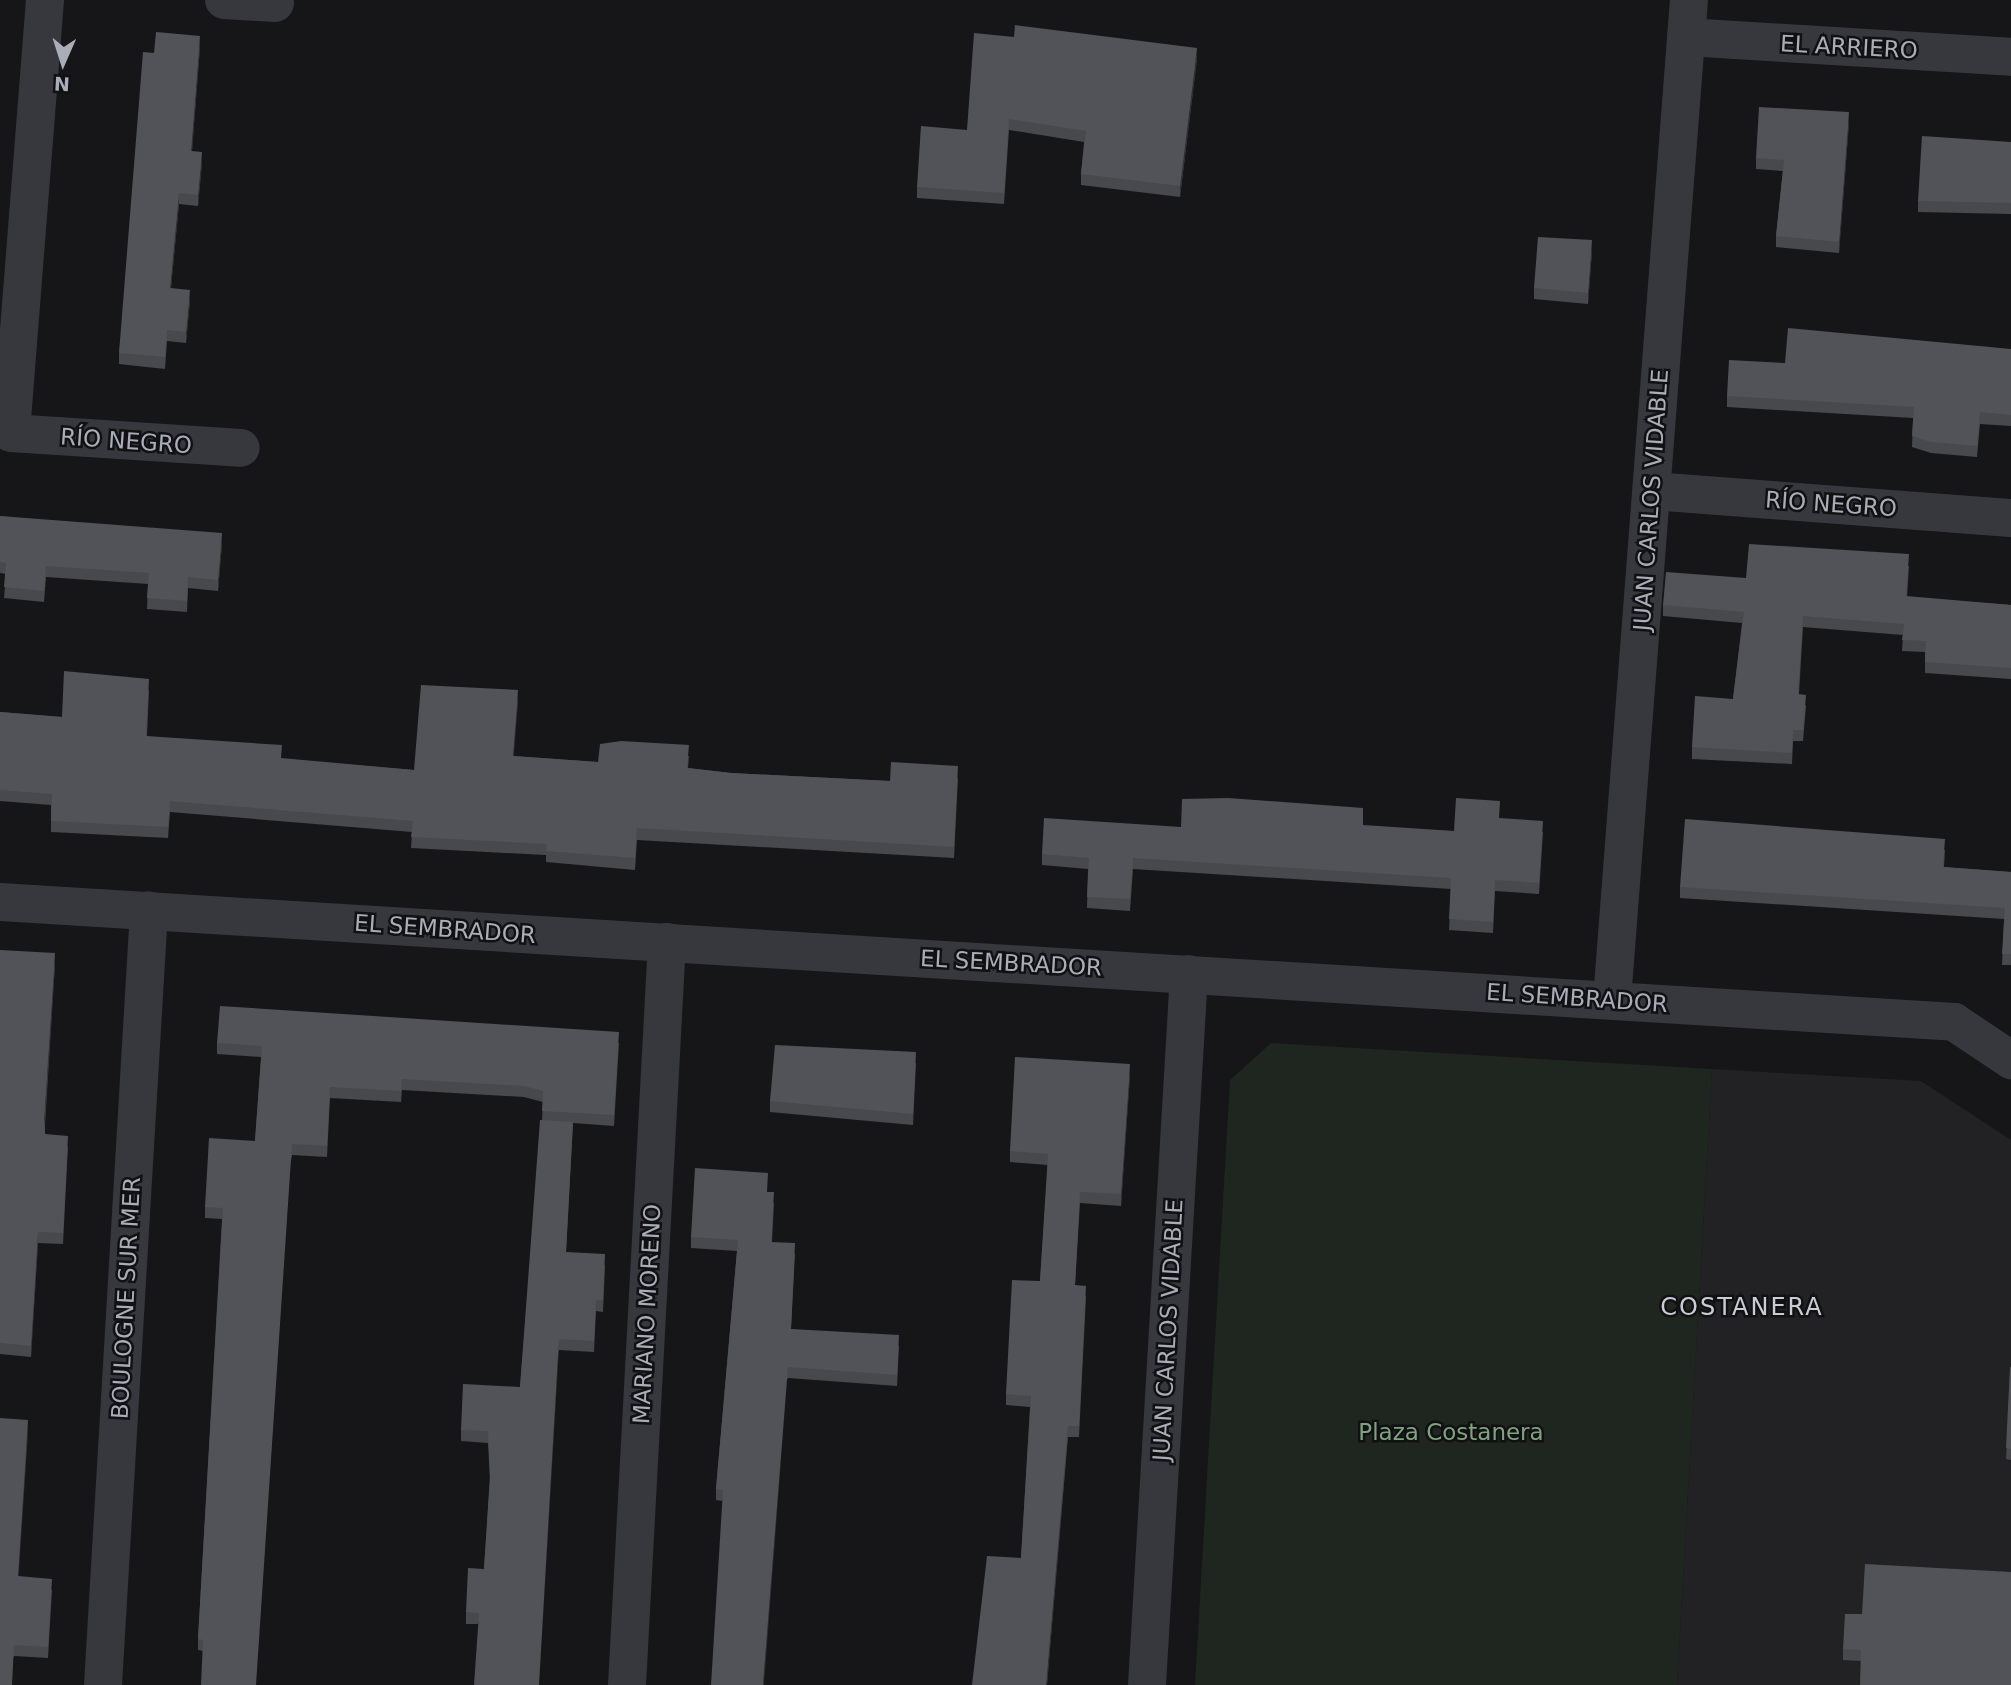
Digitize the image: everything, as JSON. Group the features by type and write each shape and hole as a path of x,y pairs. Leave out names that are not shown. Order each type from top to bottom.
{"street":[{"name":"RÍO NEGRO","path":"45,0 10,433 241,448"},
{"path":"224,0 275,3"},
{"name":"JUAN CARLOS VIDABLE","path":"1612,1000 1689,0"},
{"name":"EL ARRIERO","path":"1686,37 2011,57"},
{"name":"RÍO NEGRO","path":"1651,491 2011,518"},
{"name":"EL SEMBRADOR","path":"0,902 1954,1022 2011,1060"},
{"name":"BOULOGNE SUR MER","path":"103,1685 149,910"},
{"name":"MARIANO MORENO","path":"627,1685 667,942"},
{"name":"JUAN CARLOS VIDABLE","path":"1147,1685 1189,974"}],"shaded area":[{"path":"1712,1069 1921,1081 2011,1140 2011,1685 1677,1685"}],"green space":[{"name":"Plaza Costanera","path":"1271,1043 1712,1069 1677,1685 1195,1685 1230,1080"}],"building":[{"path":"1015,25 1197,48 1180,186 1081,174 1086,131 1009,119 1004,193 917,187 921,126 967,130 974,33 1014,37"},
{"path":"156,32 200,36 191,151 202,152 198,195 179,193 170,288 190,290 186,332 167,330 165,357 119,353 143,52 154,53"},
{"path":"1759,107 1849,112 1839,242 1776,236 1784,160 1756,158"},
{"path":"1922,136 2011,142 2011,203 1918,201"},
{"path":"1538,237 1592,240 1588,293 1534,288"},
{"path":"1788,328 2011,349 2011,415 1980,412 1977,446 1931,442 1912,436 1914,407 1727,396 1729,360 1785,363"},
{"path":"0,516 222,533 218,580 188,577 187,601 147,598 149,573 46,566 44,591 4,587 6,563 0,562"},
{"path":"1749,544 1909,554 1906,596 2011,605 2011,668 1925,662 1926,641 1902,640 1904,624 1803,616 1798,694 1806,695 1803,730 1793,730 1792,753 1692,747 1695,696 1733,699 1744,612 1663,605 1666,572 1746,578"},
{"path":"64,671 149,679 146,736 282,745 281,758 414,770 421,685 518,690 513,756 598,762 600,744 621,741 689,745 687,768 731,773 890,781 891,762 958,766 954,847 637,828 635,858 546,851 547,844 411,837 413,821 170,801 168,827 51,821 52,794 0,790 0,712 62,717"},
{"path":"1228,798 1363,808 1363,825 1454,831 1456,798 1500,801 1499,818 1543,821 1539,883 1495,880 1493,922 1449,919 1451,878 1133,858 1130,899 1087,897 1089,858 1042,854 1044,818 1181,827 1182,799"},
{"path":"1685,819 1945,839 1943,867 2011,872 2011,954 2002,954 2005,908 1680,887"},
{"path":"0,950 55,953 44,1119 45,1134 68,1136 63,1233 38,1232 31,1346 0,1343"},
{"path":"220,1006 619,1032 614,1115 542,1111 543,1091 524,1086 402,1079 401,1091 330,1087 327,1146 292,1144 256,1685 201,1685 203,1640 198,1639 223,1208 205,1207 209,1138 255,1141 262,1046 217,1043"},
{"path":"775,1045 916,1052 913,1114 770,1101"},
{"path":"1015,1057 1130,1064 1121,1194 1080,1192 1075,1285 1086,1286 1079,1426 1068,1426 1046,1685 972,1685 987,1556 1021,1558 1031,1396 1006,1394 1012,1280 1040,1281 1048,1154 1010,1151"},
{"path":"540,1120 573,1122 566,1252 605,1254 603,1300 596,1300 594,1341 559,1339 539,1685 474,1685 479,1613 466,1612 468,1568 484,1569 490,1476 488,1431 461,1430 463,1384 520,1387"},
{"path":"695,1168 768,1173 767,1192 774,1192 771,1242 795,1243 791,1329 899,1335 897,1375 788,1367 763,1685 711,1685 723,1490 716,1489 738,1240 691,1237"},
{"path":"2011,1367 2011,1449 2006,1448"},
{"path":"0,1418 28,1420 18,1576 52,1579 48,1647 14,1645 12,1685 0,1685"},
{"path":"1865,1564 2011,1572 2011,1685 1860,1685 1861,1650 1843,1649 1845,1614 1862,1614"}],"district":[{"name":"COSTANERA","path":"1742,1308"}]}
